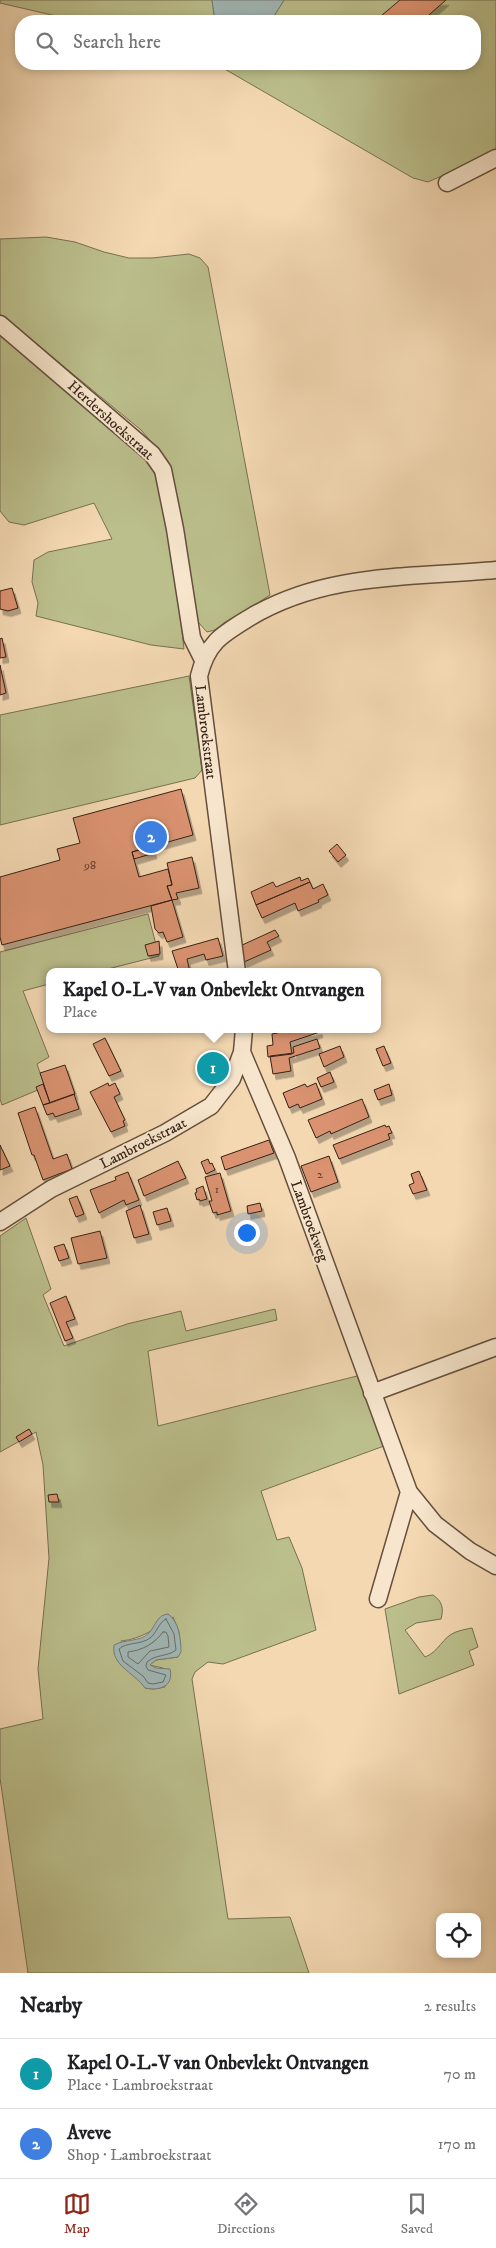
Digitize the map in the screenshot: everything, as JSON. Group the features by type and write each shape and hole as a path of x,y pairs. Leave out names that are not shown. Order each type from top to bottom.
{"street":[{"path":"447,183 496,158"},
{"name":"Herdershoekstraat","path":"0,324 152,454 163,470 175,529 192,638 203,660"},
{"name":"Lambroekstraat","path":"236,968 199,676 203,660 220,636 268,606 324,586 380,577 496,570"},
{"name":"Lambroekstraat","path":"0,1222 51,1189 165,1133 211,1106 232,1079 242,1052 244,1033"},
{"name":"Lambroekweg","path":"242,1052 287,1158 409,1492 435,1524 470,1551 496,1566"},
{"path":"372,1393 496,1347"},
{"path":"378,1599 409,1492"}],"green space":[{"path":"0,0 212,0 214,15 52,15 0,3"},
{"path":"284,0 496,0 496,152 428,182 413,178 226,70 481,70 481,15 275,15"},
{"path":"46,237 75,242 129,258 152,258 189,254 200,258 208,267 270,595 215,630 207,632 198,622 173,477 168,461 141,430 0,314 0,239"},
{"path":"0,333 141,450 153,468 158,483 175,572 184,649 151,645 36,616 38,603 32,582 34,560 48,552 112,539 94,503 24,525 9,522 0,511"},
{"path":"189,676 202,770 195,778 0,825 0,715"},
{"path":"148,914 159,956 112,968 46,968 46,985 23,991 49,1057 37,1064 45,1087 2,1105 0,1099 0,952"},
{"path":"26,1218 51,1289 43,1295 64,1346 127,1324 181,1311 186,1331 275,1309 277,1320 148,1351 158,1426 357,1376 384,1446 261,1491 277,1540 289,1537 302,1568 316,1630 223,1664 208,1662 195,1672 192,1679 228,1919 290,1917 309,1973 28,1973 0,1778 0,1729 43,1719 38,1669 49,1558 43,1465 36,1432 0,1452 0,1236","holes":["173,1617 179,1632 178,1657 156,1660 149,1665 163,1668 165,1687 145,1688 121,1641 142,1635"]},
{"path":"433,1595 442,1605 441,1619 416,1623 405,1630 425,1657 434,1652 451,1634 472,1628 478,1647 469,1651 474,1665 399,1694 385,1609 419,1597"}],"water":[{"path":"212,0 284,0 275,15 214,15"},
{"path":"168,1614 177,1626 181,1652 178,1657 156,1660 150,1665 156,1668 170,1669 171,1675 168,1684 155,1689 145,1688 120,1664 114,1652 114,1645 145,1636 161,1616"}],"building":[{"path":"400,0 446,0 429,15 382,15"},
{"path":"12,588 18,608 8,611 0,609 0,591"},
{"path":"2,638 6,657 0,658 0,639"},
{"path":"0,665 6,693 0,695"},
{"path":"181,789 193,835 132,852 139,877 168,869 172,885 167,886 172,900 2,945 0,937 0,877 60,860 57,849 80,843 73,818"},
{"path":"337,844 346,855 338,862 329,851"},
{"path":"152,846 154,853 134,859 132,852"},
{"path":"192,857 199,888 176,893 178,899 172,900 167,886 172,885 167,863"},
{"path":"300,877 301,881 308,878 310,882 256,905 251,892 273,882 276,887"},
{"path":"310,882 313,889 323,884 328,895 318,900 319,902 298,911 295,903 262,918 256,905"},
{"path":"172,900 183,937 167,942 163,932 159,933 155,929 151,906"},
{"path":"275,930 279,936 267,942 271,950 244,962 240,946"},
{"path":"218,938 223,956 206,960 204,954 187,959 189,968 178,968 172,951"},
{"path":"159,941 160,954 148,956 145,945"},
{"path":"317,1033 290,1042 292,1054 268,1057 267,1046 273,1045 272,1034"},
{"path":"105,1038 121,1071 109,1076 93,1044"},
{"path":"317,1039 320,1048 289,1058 291,1071 273,1074 270,1056 294,1053 293,1047"},
{"path":"340,1046 344,1057 324,1067 319,1054"},
{"path":"384,1046 391,1063 383,1066 376,1049"},
{"path":"65,1065 75,1094 50,1103 40,1073"},
{"path":"330,1072 334,1082 321,1087 317,1078"},
{"path":"108,1083 109,1086 115,1083 120,1094 114,1097 125,1120 123,1121 125,1126 111,1132 90,1092"},
{"path":"316,1083 322,1099 300,1108 298,1104 289,1108 283,1093 305,1084 307,1087"},
{"path":"43,1084 50,1103 43,1105 36,1087"},
{"path":"389,1084 392,1095 378,1100 374,1090"},
{"path":"74,1094 79,1109 55,1117 53,1113 47,1115 43,1105"},
{"path":"362,1099 369,1117 331,1134 330,1131 316,1138 308,1120"},
{"path":"35,1107 53,1159 67,1154 72,1169 43,1180 34,1155 32,1155 18,1113"},
{"path":"385,1125 386,1127 389,1126 392,1133 388,1134 390,1139 339,1159 333,1145"},
{"path":"269,1140 274,1153 225,1170 221,1157"},
{"path":"0,1145 10,1166 0,1170"},
{"path":"329,1156 338,1182 311,1192 301,1166"},
{"path":"208,1159 215,1170 206,1174 201,1162"},
{"path":"178,1161 186,1178 144,1196 138,1180"},
{"path":"419,1171 427,1190 413,1194 409,1185 414,1183 411,1174"},
{"path":"128,1172 139,1200 126,1205 124,1200 99,1213 90,1190 116,1180 115,1177"},
{"path":"220,1173 231,1211 217,1215 217,1212 213,1213 209,1201 212,1201 205,1177"},
{"path":"203,1186 207,1199 200,1201 199,1199 197,1200 195,1193 197,1192 196,1189"},
{"path":"77,1196 84,1214 76,1217 69,1199"},
{"path":"260,1203 262,1211 248,1214 247,1206"},
{"path":"140,1205 149,1234 134,1238 126,1211"},
{"path":"167,1208 171,1221 157,1225 153,1212"},
{"path":"100,1231 107,1258 78,1264 71,1238"},
{"path":"64,1244 69,1258 59,1261 54,1247"},
{"path":"66,1296 75,1319 66,1322 73,1338 65,1341 50,1303"},
{"path":"29,1429 32,1434 19,1442 16,1437"},
{"path":"57,1494 59,1502 49,1502 48,1495"}],"place":[{"name":"Aveve","path":"151,837"},
{"name":"Kapel O-L-V van Onbevlekt Ontvangen","path":"213,1068"}]}
